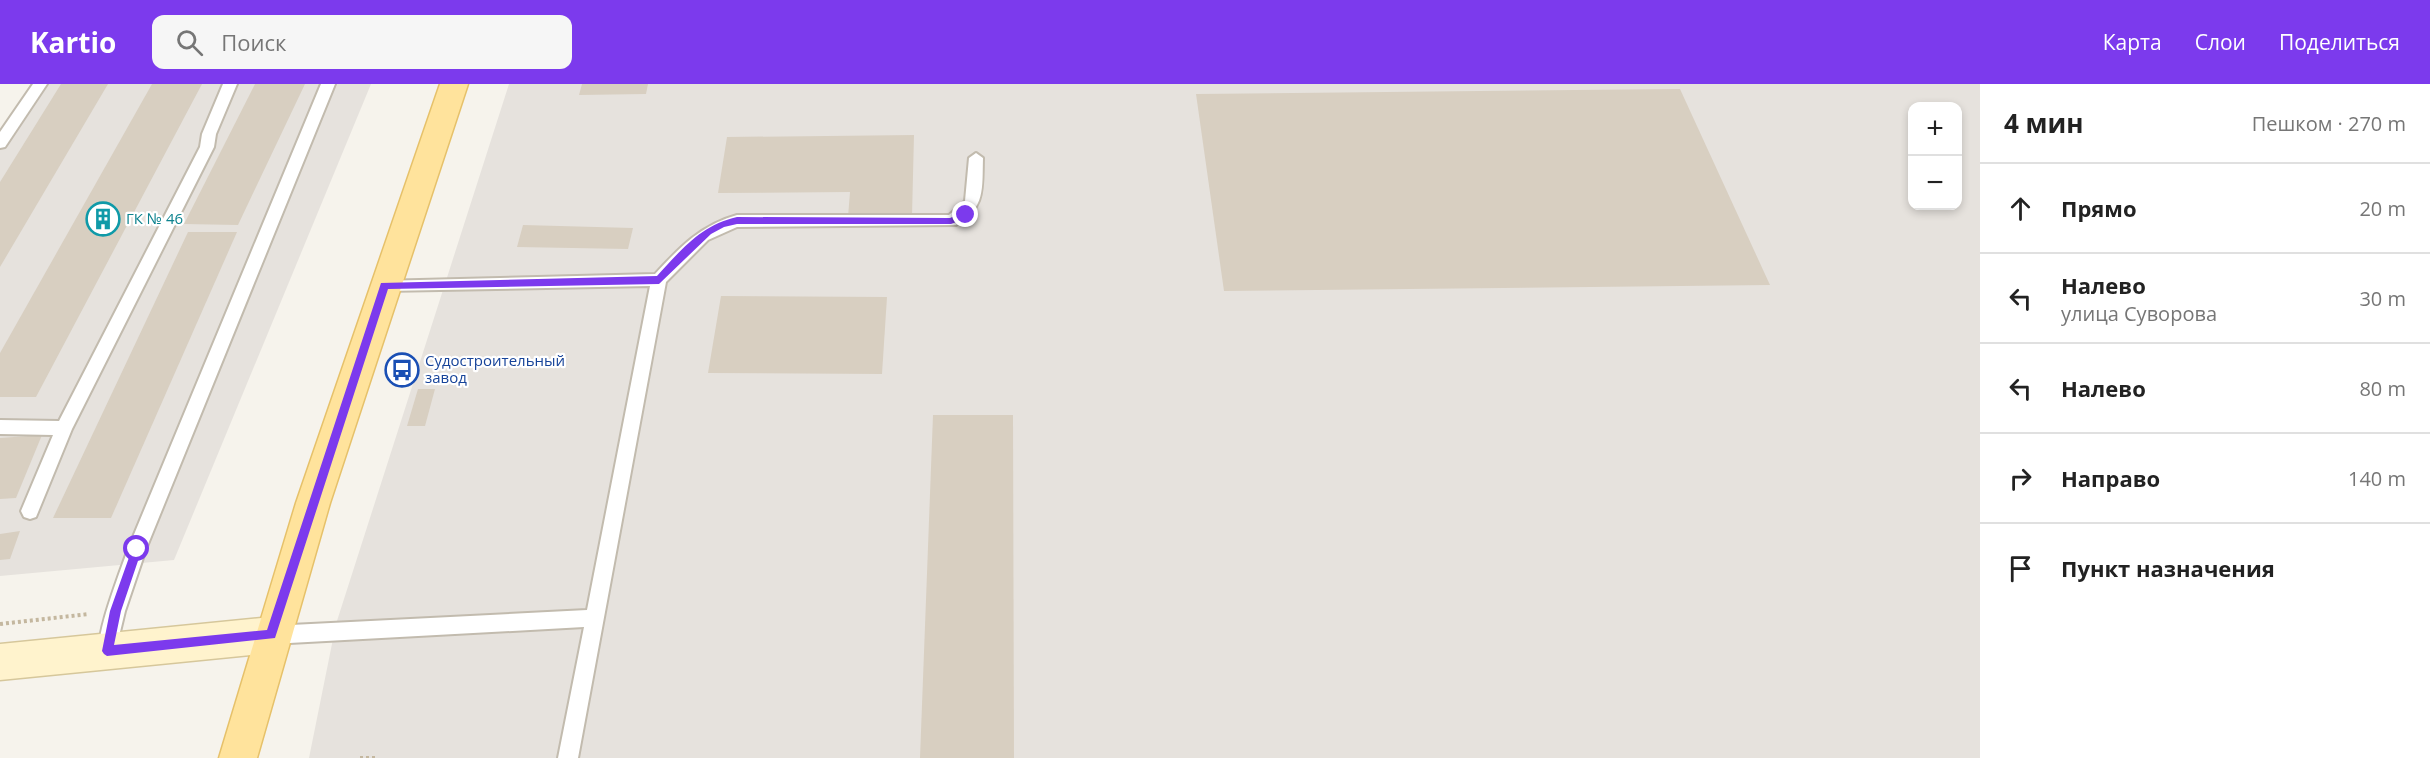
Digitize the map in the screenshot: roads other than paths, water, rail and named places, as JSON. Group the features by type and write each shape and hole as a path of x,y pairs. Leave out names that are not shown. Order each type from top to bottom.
{"main road":[{"path":"238,758 271,635 384,285 454,84"},
{"path":"0,662 271,635"}],"lane":[{"path":"0,143 40,84"},
{"path":"30,511 64,428 207,147 209,134 230,84"},
{"path":"107,651 116,611 137,549 328,84"},
{"path":"568,758 659,280 694,242 722,224 737,221 951,221 966,215 974,204 976,158"},
{"path":"384,285 659,280"},
{"path":"0,427 64,428"},
{"path":"271,635 596,618"}],"place":[{"name":"ГК № 46","path":"103,219"},
{"name":"Судостроительный завод","path":"402,370"}]}
